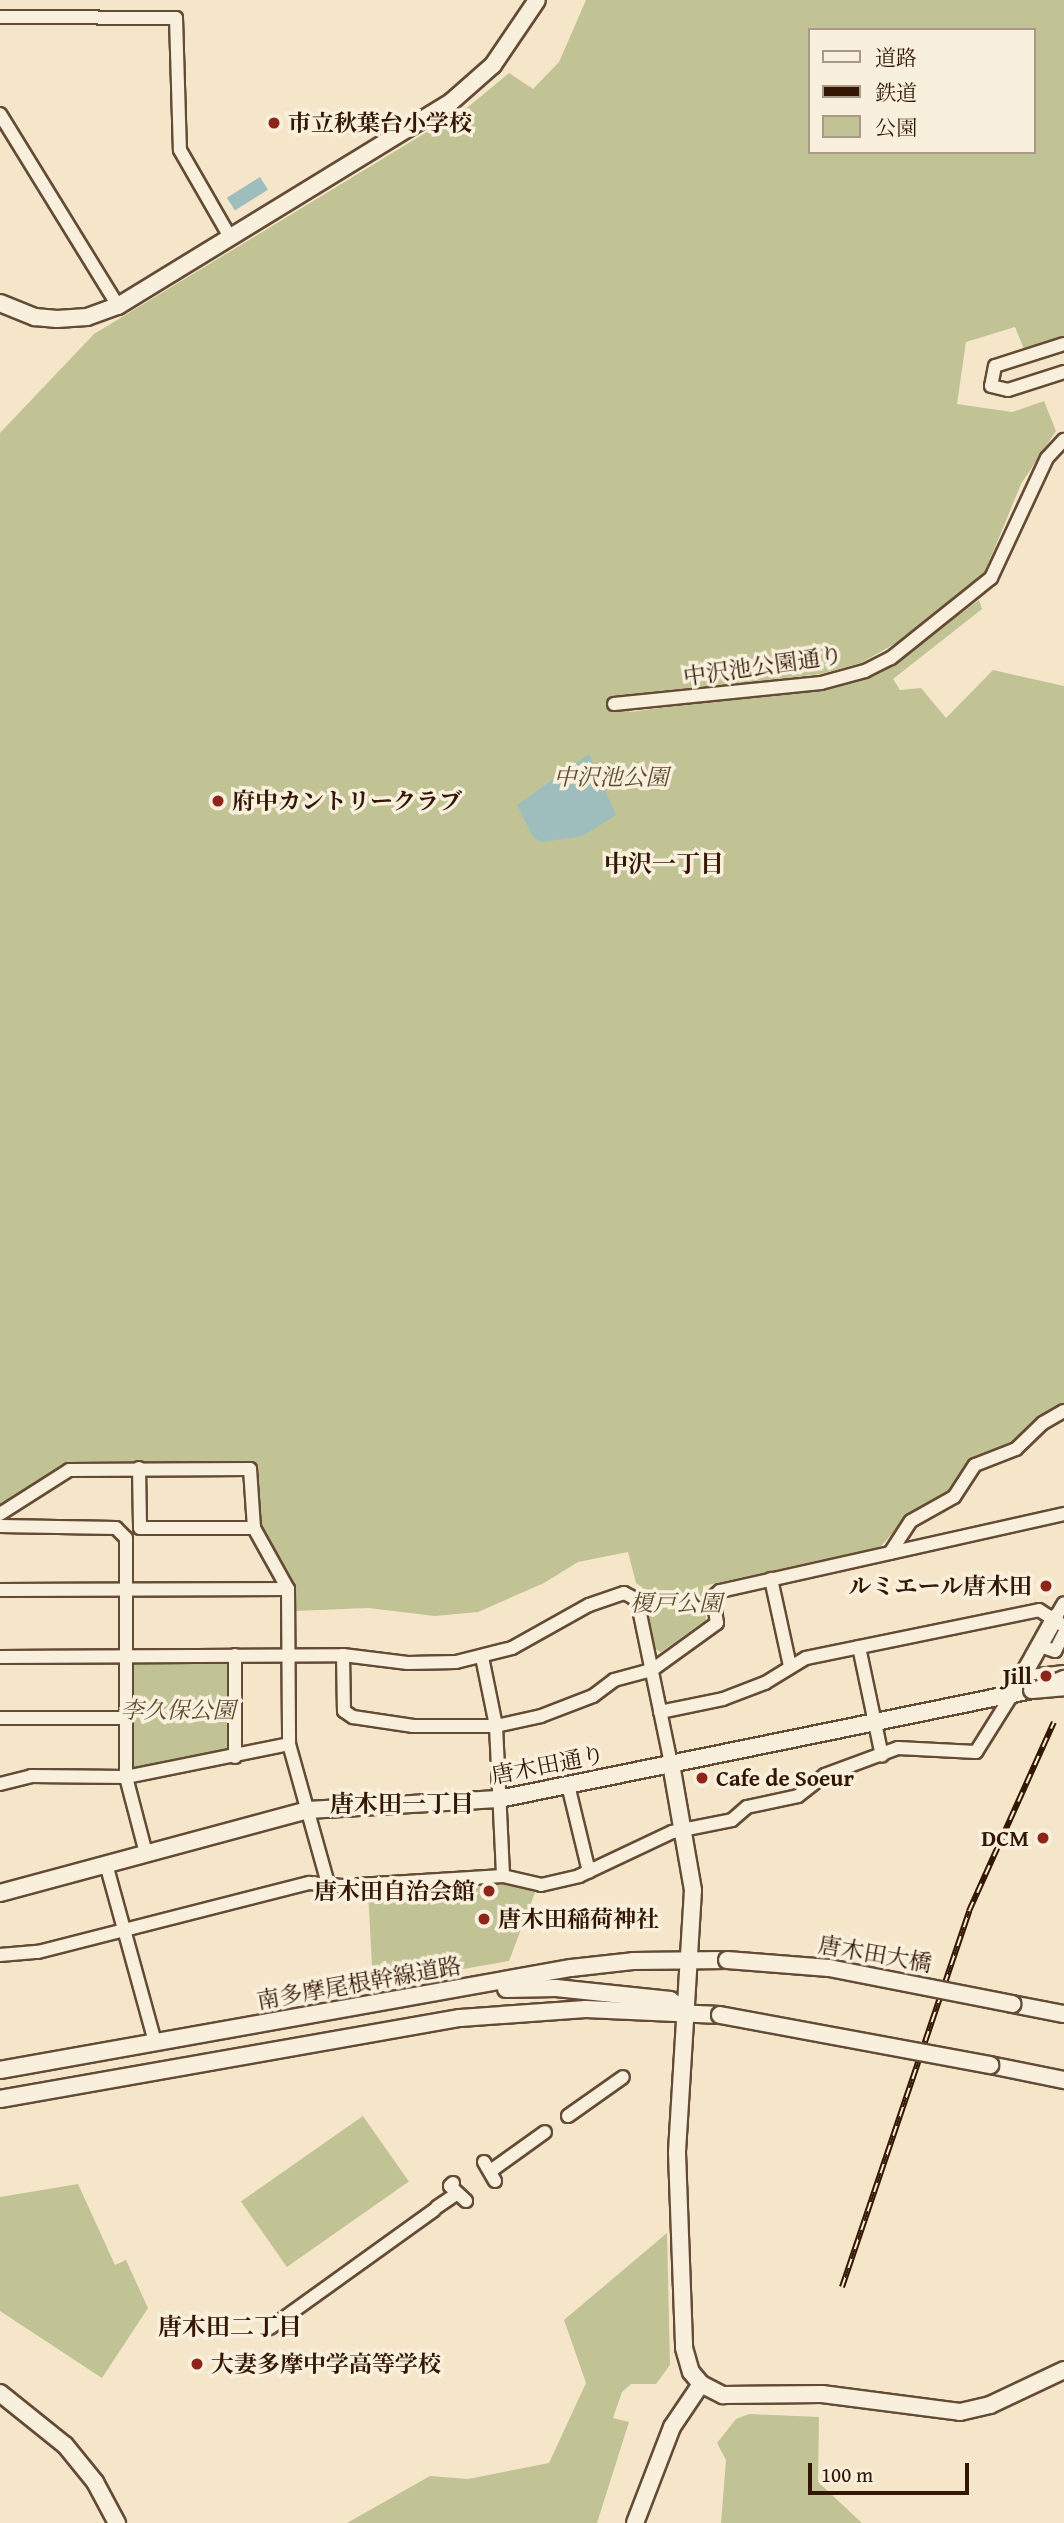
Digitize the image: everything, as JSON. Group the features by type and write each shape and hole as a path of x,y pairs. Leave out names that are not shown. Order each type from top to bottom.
{"street":[{"path":"0,303 35,317 57,319 88,317 118,306 451,102 493,65 537,0"},
{"path":"0,17 176,18 180,150 230,237"},
{"path":"0,114 118,306"},
{"path":"1064,344 995,366 991,386 1008,390 1064,372"},
{"name":"中沢池公園通り","path":"614,704 645,703 821,683 864,671 891,658 991,578 1047,458 1064,440"},
{"path":"890,1553 911,1521 954,1497 975,1465 1016,1449 1043,1423 1064,1411"},
{"path":"139,1468 140,1528 254,1528"},
{"path":"0,1514 69,1470 250,1469 254,1528 288,1588 289,1744 328,1884"},
{"path":"343,1655 344,1711 353,1717 413,1726 496,1726 541,1716 593,1696 614,1679 652,1670 717,1623 713,1597 720,1591 1064,1514"},
{"path":"0,1526 116,1528 126,1538 126,1777 146,1853"},
{"path":"771,1579 790,1666"},
{"path":"0,1590 288,1588"},
{"path":"0,1657 289,1654 343,1655 433,1664 481,1657 512,1648 589,1605 624,1593 637,1603 685,1829 693,1890 677,2153 684,2348 701,2384 723,2395 822,2394 960,2412 990,2405 1064,2370"},
{"path":"0,1955 38,1952 309,1883 503,1876 541,1885 589,1872 685,1829 732,1820 747,1807 798,1796 825,1775 906,1746 976,1752 1028,1685 1040,1646 1060,1622 1064,1602"},
{"path":"660,1712 723,1699 765,1683 790,1666 859,1647 1039,1610 1060,1622"},
{"path":"1040,1646 1055,1651 1064,1633"},
{"path":"859,1647 881,1756"},
{"path":"235,1655 235,1758"},
{"path":"481,1657 496,1726 503,1876"},
{"name":"唐木田通り","path":"0,1893 307,1810 499,1799 874,1721 1063,1675"},
{"path":"0,1718 126,1718"},
{"path":"0,1784 31,1776 126,1777 175,1765 235,1758 289,1744"},
{"path":"568,1785 589,1872"},
{"path":"106,1864 155,2042"},
{"name":"南多摩尾根幹線道路","path":"0,2070 607,1964 727,1959"},
{"name":"唐木田大橋","path":"727,1959 829,1968 1064,2014"},
{"path":"454,1989 568,1989 670,2000 686,2012"},
{"path":"0,2099 460,2018 586,2009 720,2015 1064,2080"},
{"path":"568,2116 623,2077"},
{"path":"490,2171 545,2132"},
{"path":"270,2328 458,2193"},
{"path":"635,2523 672,2427 701,2384"},
{"path":"0,2393 65,2445 95,2482 117,2523"}],"green space":[{"name":"府中カントリークラブ","path":"586,0 1064,0 1064,336 1024,349 1015,327 966,342 957,404 1012,412 1044,401 1056,431 1021,484 984,574 917,631 861,663 820,674 627,698 629,712 843,684 894,663 979,600 982,609 893,679 900,690 921,688 946,718 993,670 1064,686 1064,1405 1043,1416 1017,1442 971,1462 949,1493 906,1518 880,1547 703,1586 706,1620 661,1652 655,1649 642,1587 636,1583 628,1552 578,1562 544,1583 478,1612 435,1616 368,1608 295,1611 291,1576 261,1528 255,1461 72,1462 0,1506 0,433 94,334 468,107 509,73 533,89 559,62"},
{"name":"李久保公園","path":"229,1661 230,1748 225,1754 173,1759 137,1769 130,1764 130,1662"},
{"path":"505,1882 536,1890 509,1961 373,1985 368,1891"},
{"path":"363,2116 409,2182 287,2267 241,2201"},
{"path":"78,2184 115,2265 126,2260 148,2308 102,2378 0,2311 0,2197"},
{"path":"667,2233 670,2365 656,2384 631,2384 622,2392 613,2418 629,2422 597,2523 347,2523 430,2476 468,2479 549,2463 586,2383 564,2320"},
{"path":"749,2414 819,2417 818,2482 862,2523 721,2523 726,2460 717,2443 736,2419"}],"water":[{"path":"260,177 268,190 235,210 227,198"},
{"path":"589,754 616,815 583,836 542,842 533,837 517,805"}],"railway":[{"path":"842,2287 969,1911 1054,1722"}],"place":[{"name":"市立秋葉台小学校","path":"274,123"},
{"name":"府中カントリークラブ","path":"218,801"},
{"name":"ルミエール唐木田","path":"1046,1586"},
{"name":"Jill","path":"1046,1676"},
{"name":"Cafe de Soeur","path":"702,1778"},
{"name":"DCM","path":"1043,1838"},
{"name":"唐木田自治会館","path":"489,1891"},
{"name":"唐木田稲荷神社","path":"484,1919"},
{"name":"大妻多摩中学高等学校","path":"197,2364"}],"district":[{"name":"中沢一丁目","path":"664,864"},
{"name":"唐木田一丁目","path":"402,1804"},
{"name":"唐木田二丁目","path":"230,2327"}],"park label":[{"name":"中沢池公園","path":"611,777"},
{"name":"榎戸公園","path":"676,1603"}]}
